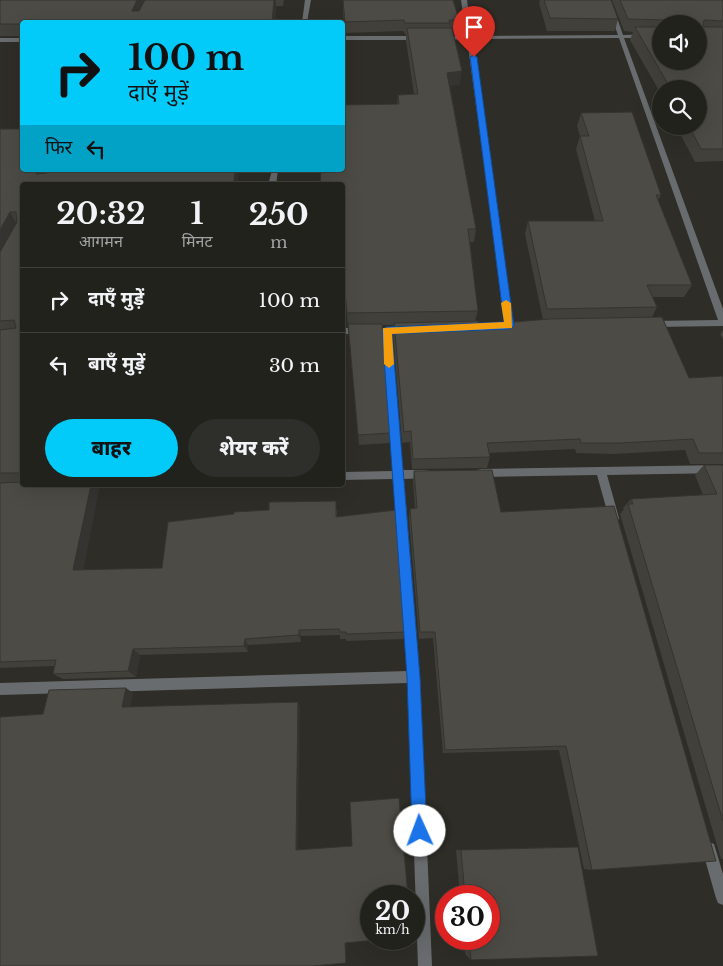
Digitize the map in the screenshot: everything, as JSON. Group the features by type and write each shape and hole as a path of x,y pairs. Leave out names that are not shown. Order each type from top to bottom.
{"street":[{"path":"304,20 308,0"},
{"path":"464,0 471,38 504,326 519,326"},
{"path":"608,0 723,322 644,324"},
{"path":"345,38 652,36"},
{"path":"0,40 20,40"},
{"path":"345,331 383,330 398,474 414,677 425,966"},
{"path":"466,473 723,469"},
{"path":"600,470 617,527"},
{"path":"345,476 436,474"},
{"path":"0,689 414,677"},
{"path":"707,841 723,898"}],"building":[{"path":"0,0 137,0 132,11 139,11 145,0 274,0 272,20 20,20 20,24 0,24"},
{"path":"343,0 453,0 459,20 449,20 450,23 405,23 404,20 345,22"},
{"path":"544,0 611,0 618,19 550,18"},
{"path":"620,0 723,0 723,21 707,20 707,15 652,15 652,20 628,19"},
{"path":"635,27 652,27 652,56"},
{"path":"707,27 723,27 723,149 701,149 694,135 707,135 707,80 666,80 660,70 707,70"},
{"path":"407,28 452,28 462,71 447,73 476,229 468,229 478,311 347,313 345,291 345,182 320,182 321,172 345,172 345,105 399,104 398,95 418,94"},
{"path":"632,112 661,195 656,195 692,285 647,285 657,307 547,309 528,221 603,221 580,136 589,136 581,113"},
{"path":"0,129 20,129 20,172 37,172 36,174 47,172 235,172 234,182 20,182 20,473 0,473 0,330 16,328 14,320 0,321 0,252 17,222 16,212 10,212 0,230"},
{"path":"662,317 689,378 723,376 723,453 699,453 693,439 581,443 580,439 487,443 490,457 413,459 411,431 404,432 394,323 478,321 479,325 549,319"},
{"path":"348,324 382,324 390,433 358,435"},
{"path":"704,465 723,465 723,821 628,504 633,504 631,499 717,494"},
{"path":"492,470 501,512 614,506 716,861 592,870 566,746 445,750 435,632 420,632 410,509 417,508 414,471"},
{"path":"20,482 20,487 91,487 73,570 162,568 168,522 234,514 234,512 269,510 269,502 336,501 336,517 396,510 405,632 346,634 346,632 340,632 339,629 299,630 299,635 245,639 244,646 133,649 128,671 53,674 56,660 0,662 0,483"},
{"path":"126,688 122,707 298,702 296,850 352,846 350,802 399,798 407,885 360,885 360,942 345,943 346,963 313,966 0,966 0,717 43,714 49,690"},
{"path":"578,847 598,956 471,960 470,950 500,950 500,885 464,885 461,850"}],"slow traffic":[{"path":"389,364 387,330 509,326 506,303"}],"route":[{"path":"420,831 414,677 387,330 509,326 474,57"}]}
